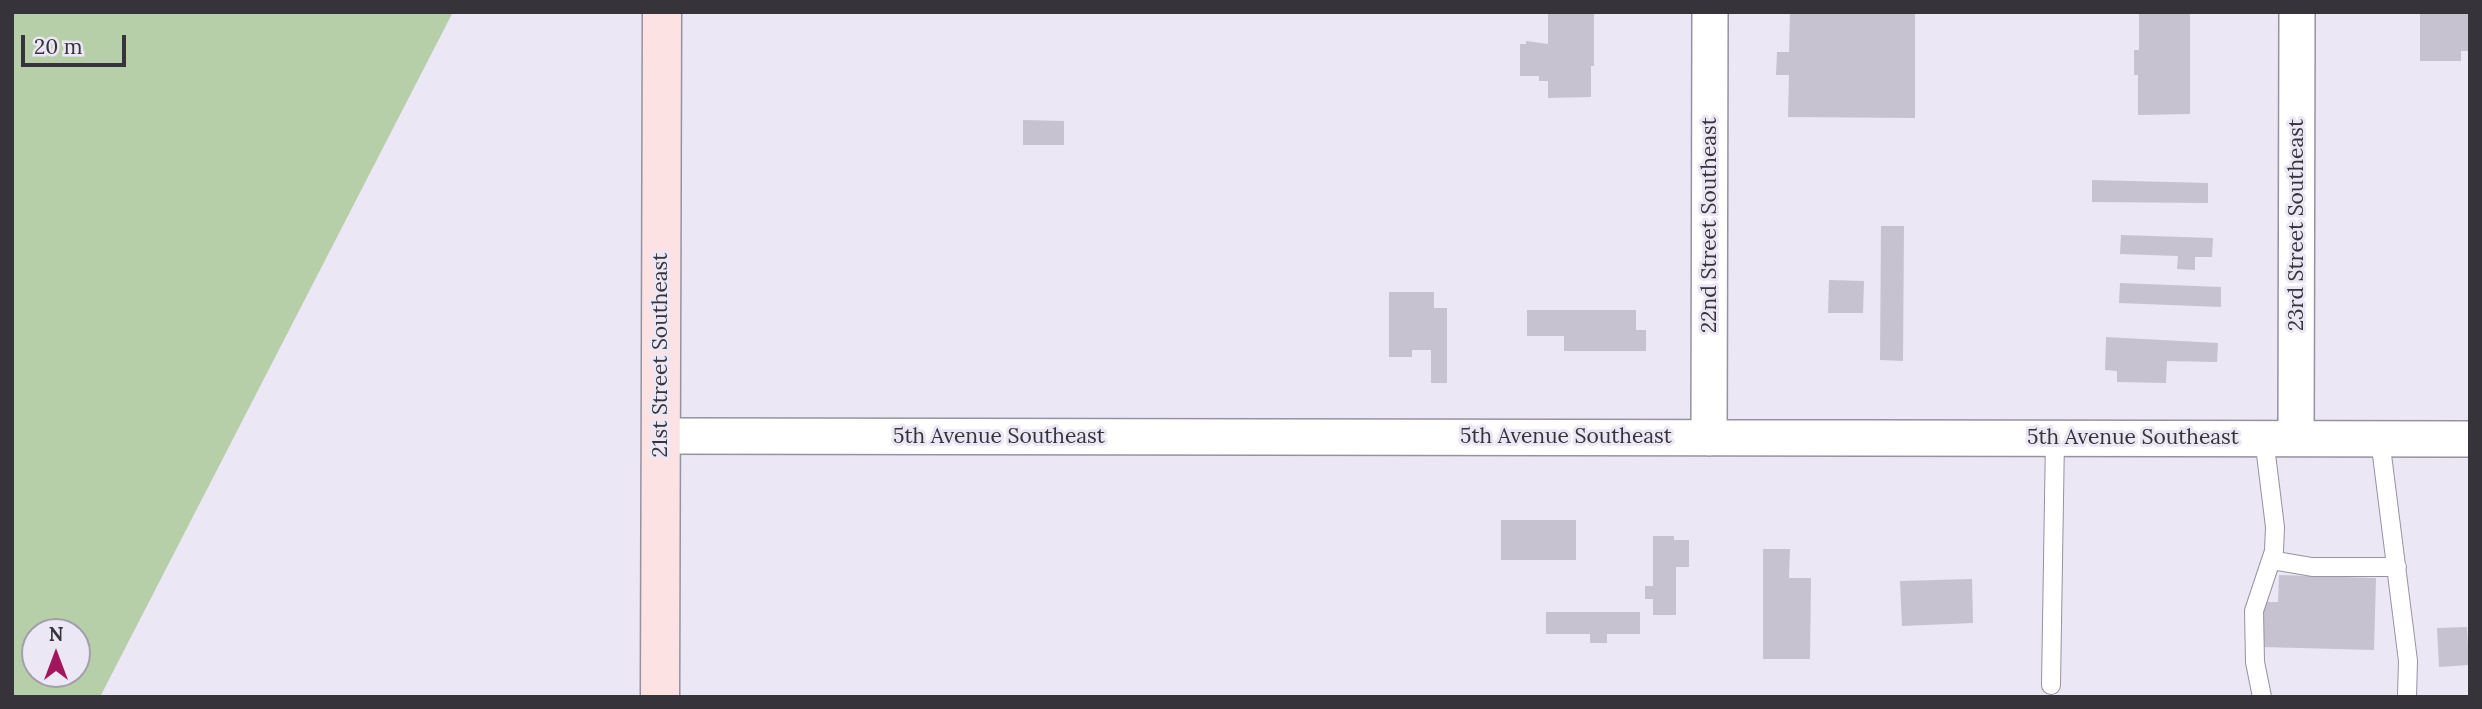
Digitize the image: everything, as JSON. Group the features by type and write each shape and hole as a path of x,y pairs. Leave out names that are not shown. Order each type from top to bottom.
{"street":[{"name":"21st Street Southeast","path":"660,697 662,12"},
{"name":"22nd Street Southeast","path":"1709,438 1710,12"},
{"name":"23rd Street Southeast","path":"2280,438 2297,12"},
{"name":"5th Avenue Southeast","path":"662,436 2470,439"}],"lane":[{"path":"2051,685 2055,438"},
{"path":"2262,697 2255,662 2254,611 2271,560 2280,438"},
{"path":"2380,439 2408,661 2407,697"},
{"path":"2271,560 2312,567 2397,567"}],"green space":[{"path":"12,12 453,12 100,697 12,697"}],"building":[{"path":"1548,12 1594,12 1591,97 1548,98 1548,81 1539,81 1539,76 1520,76 1520,44 1526,44 1526,41 1548,44"},
{"path":"2139,12 2190,12 2190,114 2138,115 2138,75 2134,75 2134,50 2139,50"},
{"path":"2420,12 2470,12 2470,51 2461,51 2461,61 2420,61"},
{"path":"1790,13 1915,14 1915,118 1788,117 1789,75 1776,75 1777,52 1789,52"},
{"path":"1023,120 1064,121 1064,145 1023,145"},
{"path":"2092,180 2208,183 2208,203 2092,202"},
{"path":"1881,226 1904,226 1903,361 1880,360"},
{"path":"2121,235 2213,238 2212,257 2195,257 2195,270 2177,269 2178,256 2120,254"},
{"path":"1829,280 1864,281 1863,313 1828,313"},
{"path":"2120,283 2221,287 2221,307 2119,303"},
{"path":"1389,292 1434,292 1434,308 1447,308 1447,383 1431,383 1431,350 1412,350 1412,357 1389,357"},
{"path":"1527,310 1636,310 1636,330 1646,330 1646,351 1564,351 1564,336 1527,336"},
{"path":"2106,337 2218,343 2217,362 2167,361 2166,383 2117,382 2117,371 2105,370"},
{"path":"1501,520 1576,520 1576,560 1501,560"},
{"path":"1653,536 1674,536 1674,540 1689,540 1689,567 1676,567 1676,615 1653,615 1653,599 1645,599 1645,586 1653,586"},
{"path":"1763,549 1790,549 1789,578 1811,578 1810,659 1763,659"},
{"path":"2279,575 2376,578 2374,650 2262,647 2264,602 2278,602"},
{"path":"1972,579 1973,623 1902,626 1900,581"},
{"path":"1546,612 1640,612 1640,634 1607,634 1607,643 1590,643 1590,634 1546,634"},
{"path":"2467,627 2469,665 2439,667 2437,628"}]}
